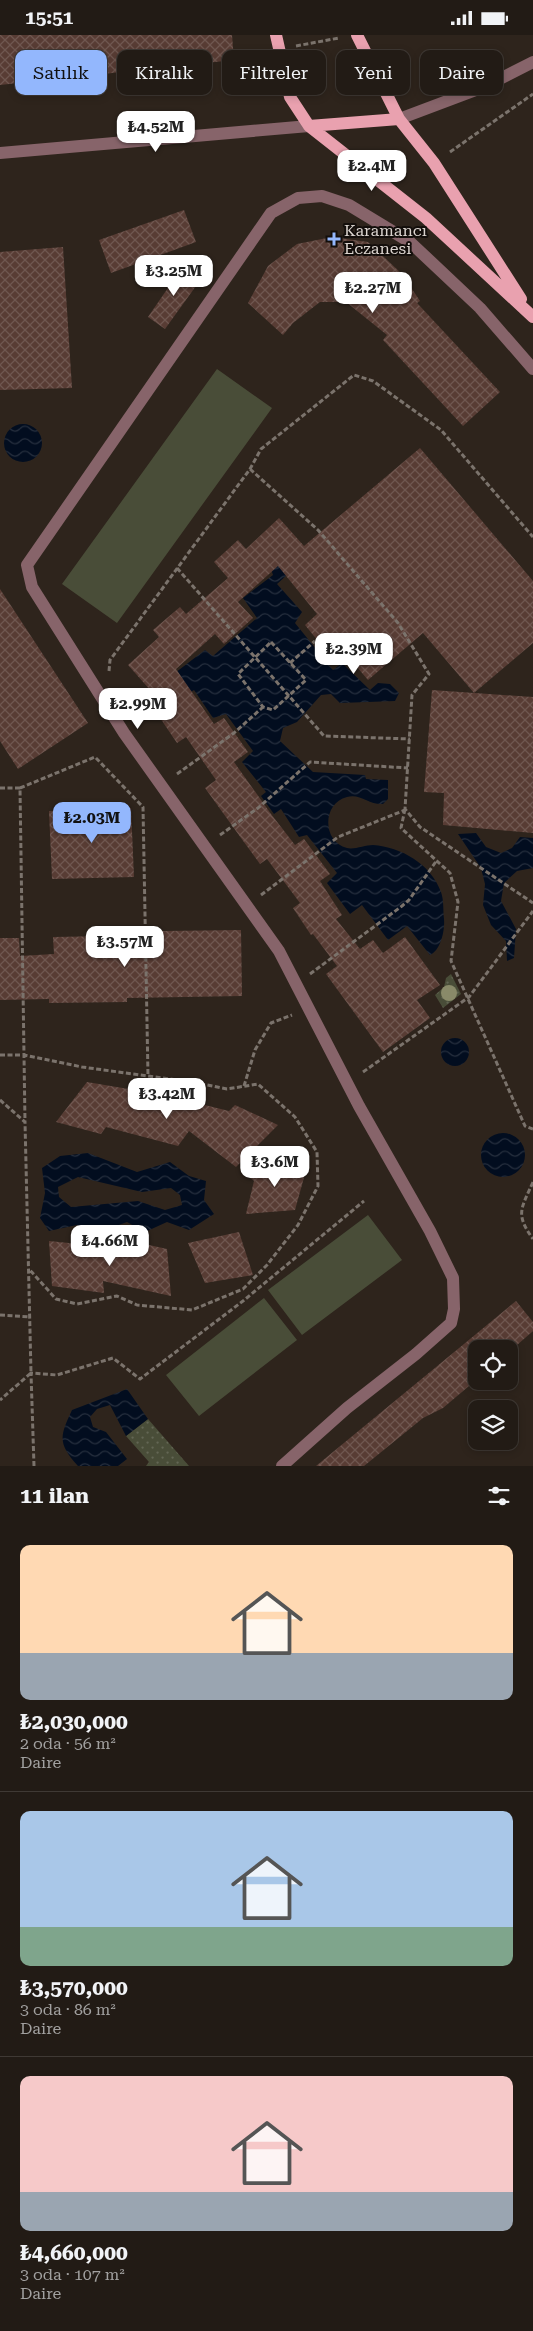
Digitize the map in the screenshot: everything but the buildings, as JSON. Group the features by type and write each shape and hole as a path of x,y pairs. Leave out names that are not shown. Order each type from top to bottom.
{"main road":[{"path":"276,35 290,97 309,126 426,218 532,315"},
{"path":"352,36 399,119 434,163 532,315"},
{"path":"309,126 399,119"}],"street":[{"path":"399,119 484,87 533,62"},
{"path":"0,153 309,126"},
{"path":"282,1466 347,1408 416,1354 451,1323 454,1309 452,1278 430,1231 359,1106 279,951 124,733 32,587 26,565 271,213 298,198 322,196 349,205 410,242 480,308 533,369"}],"path":[{"path":"278,49 352,36"},
{"path":"434,163 533,94"},
{"path":"113,679 109,671 110,660 250,469 261,449 354,375 373,381 441,430 533,537"},
{"path":"250,469 318,531 398,623 429,674 412,695 405,809 401,828 437,859 450,873 458,902 451,961 469,997 525,1126 533,1130"},
{"path":"177,568 324,736 410,739"},
{"path":"290,663 315,641"},
{"path":"270,642 306,680 273,710 263,707 238,674 254,657 270,642"},
{"path":"173,778 234,733 263,707"},
{"path":"0,789 20,788 95,757 143,807 148,1076"},
{"path":"216,839 258,808 310,762 408,768"},
{"path":"20,788 24,1055 34,1466"},
{"path":"405,809 420,827 533,903"},
{"path":"257,897 338,837 405,809"},
{"path":"310,974 375,928 409,900 437,859"},
{"path":"363,1073 469,997 533,911"},
{"path":"307,969 314,983"},
{"path":"244,1086 255,1050 271,1023 309,1009"},
{"path":"0,1055 24,1055 82,1067 227,1089 258,1084 295,1117 316,1152 318,1186 298,1225 267,1265 243,1289 192,1310 137,1305 117,1296 77,1304 56,1299 29,1269"},
{"path":"360,1067 367,1081"},
{"path":"0,1100 26,1122"},
{"path":"533,1183 521,1209 522,1225 533,1239"},
{"path":"0,1400 31,1373 56,1375 113,1358 140,1379 242,1301 364,1201"},
{"path":"0,1315 30,1317"}],"green space":[{"path":"217,369 272,408 117,623 62,584"},
{"path":"451,974 461,994 443,1008 435,995 444,987 446,978"},
{"path":"368,1215 402,1260 302,1335 268,1290"},
{"path":"264,1298 297,1340 199,1416 166,1375"},
{"path":"148,1419 189,1466 146,1466 149,1462 126,1436"}],"water":[{"path":"23,424 37,429 42,443 37,457 23,462 9,457 4,443 9,429"},
{"path":"279,563 288,574 277,584 302,612 295,623 333,670 342,663 370,690 378,683 390,684 399,693 395,701 340,703 331,694 321,695 297,722 283,728 280,741 313,772 365,775 366,779 388,780 388,799 383,804 373,803 352,796 339,801 329,814 329,831 339,844 347,848 373,845 394,849 414,859 430,873 442,895 444,923 440,944 430,955 407,926 388,940 362,905 350,914 327,883 337,873 307,835 299,837 281,809 274,814 261,796 266,792 242,762 253,751 226,714 213,718 194,690 182,698 171,676 205,650 213,656 257,618 243,598 273,575 271,569"},
{"path":"476,833 486,847 501,853 512,848 520,837 533,838 533,868 517,871 504,883 501,901 516,929 514,958 507,961 506,941 491,925 483,905 485,884 481,868 458,834"},
{"path":"455,1038 465,1042 469,1052 465,1062 455,1066 445,1062 441,1052 445,1042"},
{"path":"507,1133 519,1139 524,1146 524,1164 519,1171 512,1176 499,1177 491,1174 484,1167 481,1151 484,1143 491,1136"},
{"path":"88,1153 137,1172 170,1162 189,1176 206,1181 204,1200 214,1214 189,1230 167,1222 145,1232 127,1222 97,1233 77,1225 49,1231 40,1218 45,1193 42,1168 60,1156","holes":["78,1177 142,1192 171,1188 180,1195 182,1205 165,1210 138,1201 71,1207 59,1197 58,1187"]},
{"path":"127,1389 148,1419 126,1436 110,1405 97,1409 90,1417 93,1427 106,1432 127,1459 118,1466 78,1466 67,1451 63,1439 65,1426 72,1410"}],"place":[{"name":"Karamancı Eczanesi","path":"334,239"}]}
